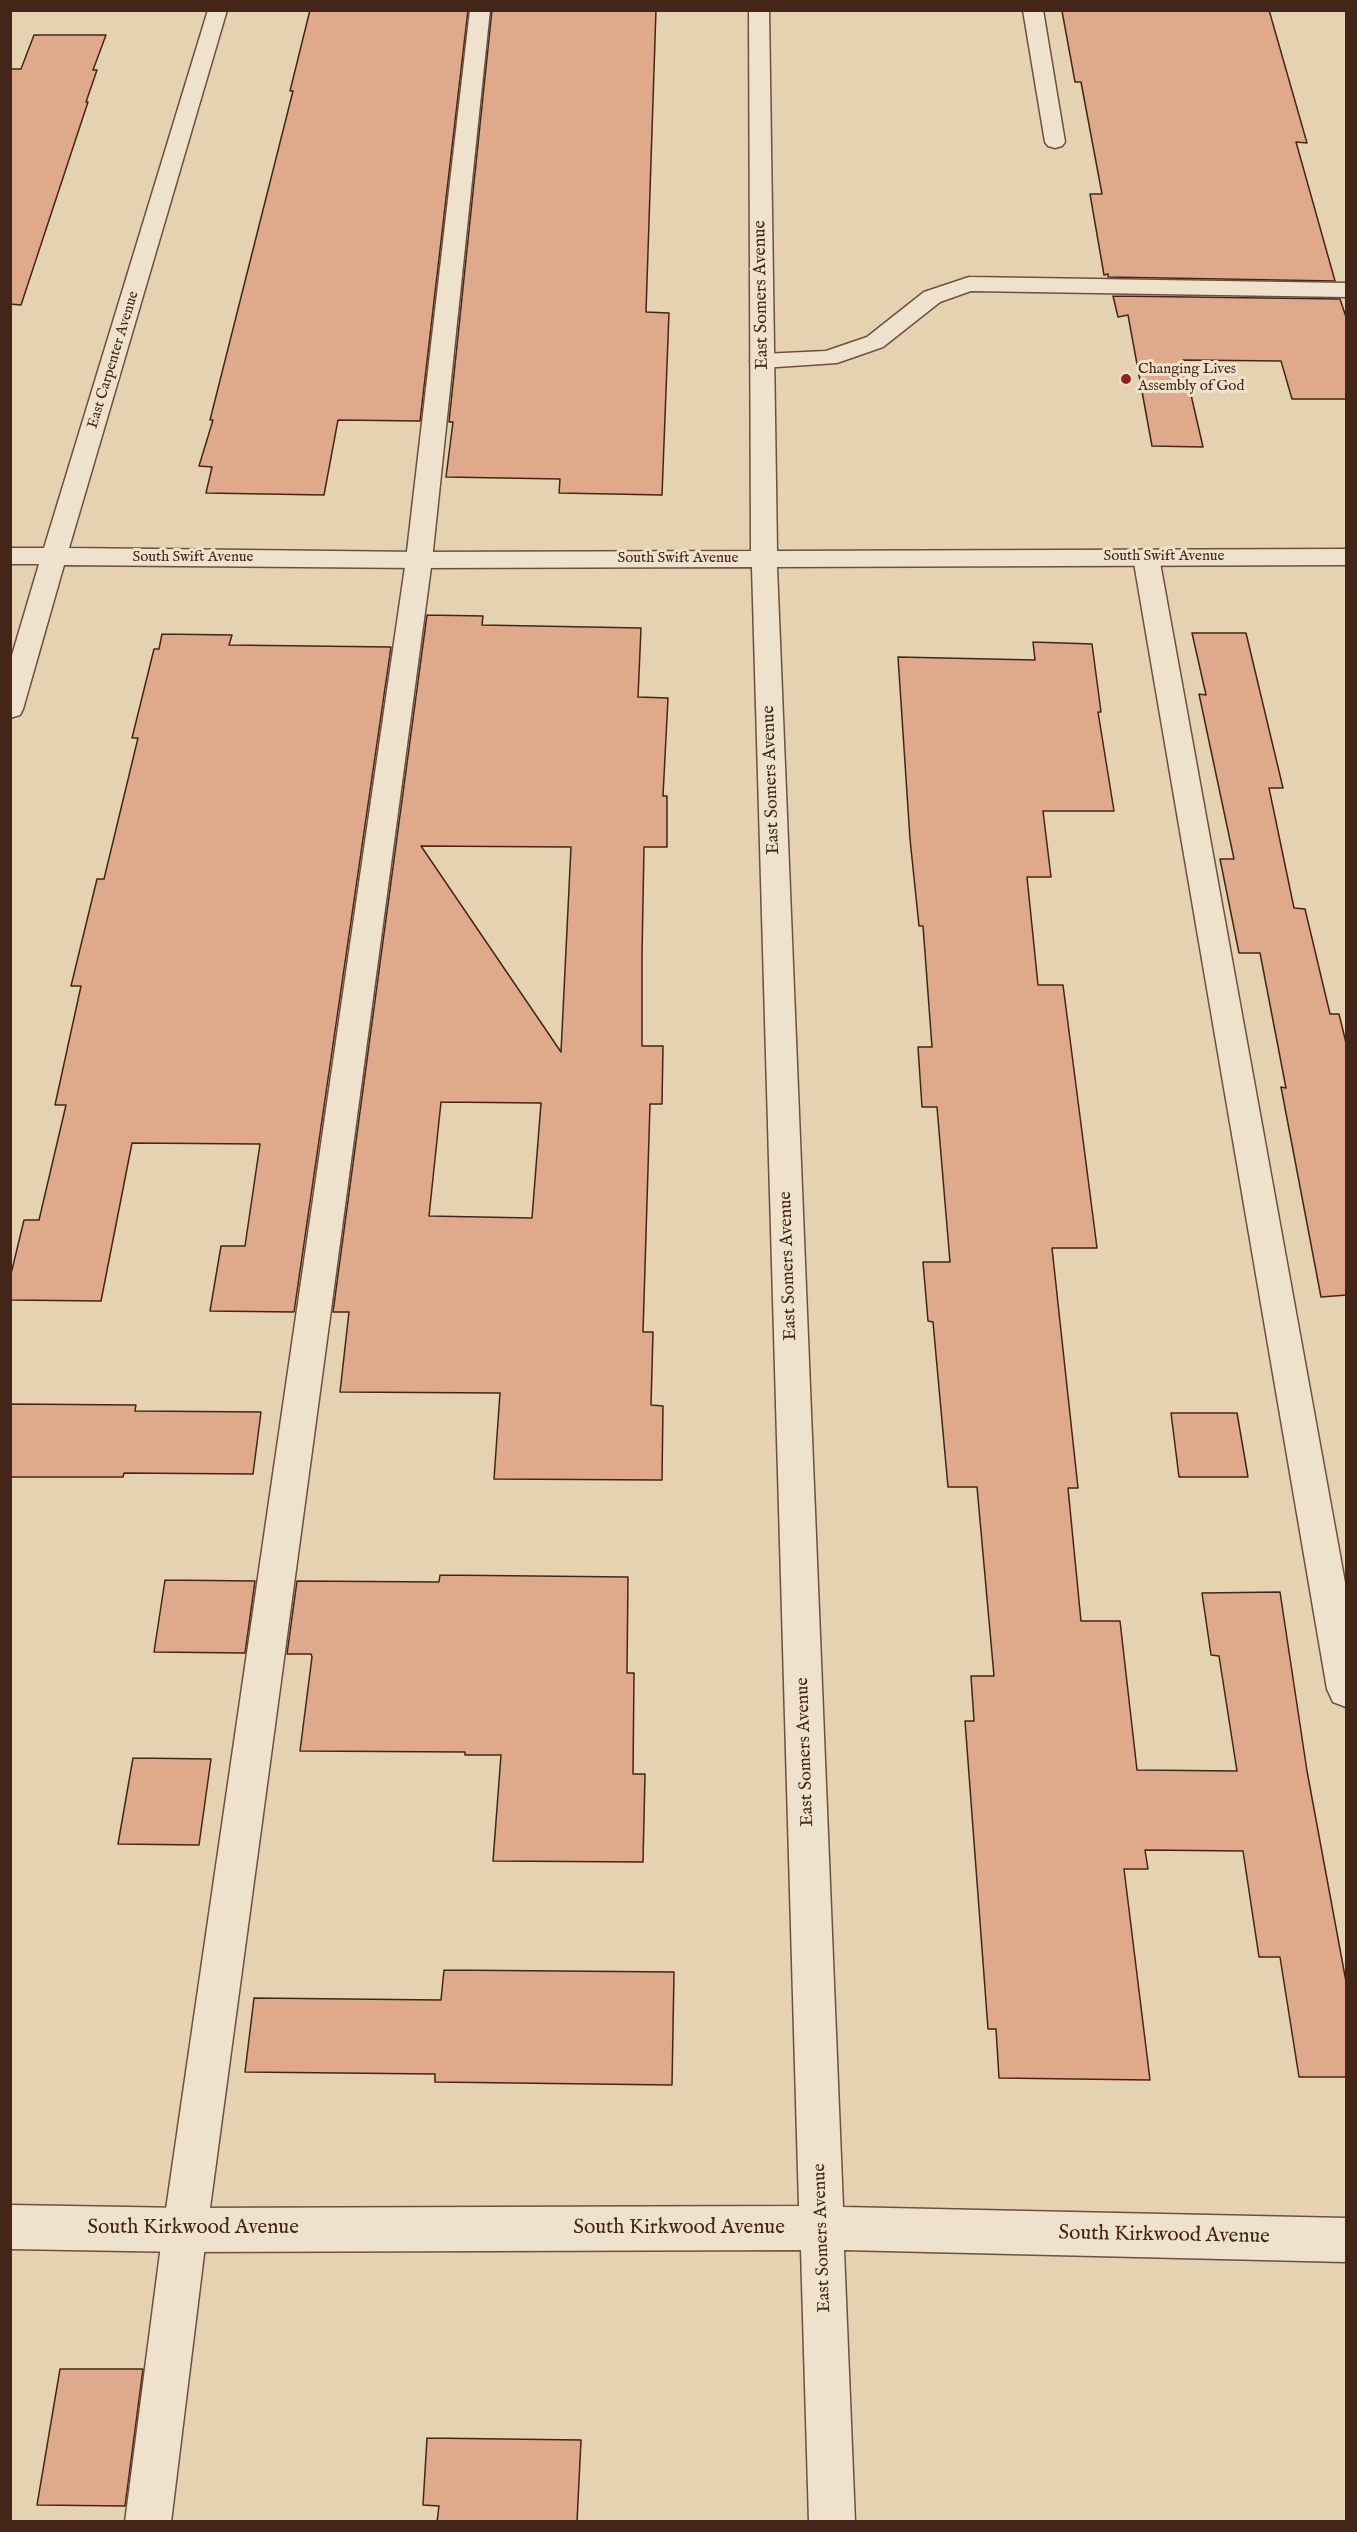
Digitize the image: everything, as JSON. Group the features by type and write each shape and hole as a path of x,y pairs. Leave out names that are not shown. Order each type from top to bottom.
{"street":[{"name":"East Carpenter Avenue","path":"10,710 218,10"},
{"path":"148,2522 185,2230 419,560 480,10"},
{"name":"East Somers Avenue","path":"759,10 765,559 832,2522"},
{"path":"1033,10 1055,142"},
{"path":"762,361 829,358 875,342 932,297 969,284 1347,290"},
{"name":"South Swift Avenue","path":"10,556 419,560 1347,557"},
{"path":"1146,557 1347,1689"},
{"name":"South Kirkwood Avenue","path":"10,2226 185,2230 823,2228 1347,2240"}],"building":[{"path":"310,10 468,10 420,421 338,420 324,495 206,493 212,467 199,466 213,420 210,420 293,91 290,91"},
{"path":"492,10 656,10 646,312 669,313 662,495 559,493 560,479 446,477 453,422 449,422"},
{"path":"1269,10 1307,143 1296,142 1335,281 1108,277 1108,274 1104,275 1090,194 1102,194 1081,82 1075,82 1062,11"},
{"path":"34,35 106,35 93,70 97,70 86,102 88,102 21,305 10,304 10,69 21,69"},
{"path":"1113,296 1340,299 1347,320 1347,399 1292,399 1281,361 1183,360 1203,447 1152,446 1128,315 1118,317"},
{"path":"427,615 483,616 482,625 641,628 638,697 668,698 663,796 667,796 667,847 644,847 642,955 642,1046 663,1046 662,1104 650,1104 643,1332 653,1332 651,1405 663,1406 662,1480 494,1479 500,1393 340,1392 349,1312 333,1312","holes":["421,846 571,847 561,1052","441,1102 541,1103 532,1218 429,1216"]},
{"path":"1192,633 1246,633 1283,788 1269,788 1294,908 1305,909 1330,1014 1339,1014 1347,1047 1347,1295 1321,1297 1281,1087 1286,1088 1260,953 1239,953 1220,859 1234,859 1199,694 1206,695"},
{"path":"162,634 232,635 229,645 391,647 294,1312 210,1311 221,1246 245,1246 260,1144 132,1143 101,1301 10,1300 10,1278 24,1220 39,1220 66,1105 55,1105 81,986 71,986 97,879 104,879 138,738 132,738 154,649 159,649"},
{"path":"1033,642 1092,644 1101,712 1098,712 1114,811 1043,811 1051,877 1027,877 1038,985 1063,985 1097,1248 1052,1248 1078,1488 1068,1488 1081,1621 1120,1621 1137,1770 1237,1771 1219,1656 1211,1655 1202,1593 1280,1592 1307,1771 1347,1987 1347,2077 1299,2077 1280,1957 1259,1957 1243,1851 1145,1850 1148,1869 1124,1869 1150,2080 999,2078 996,2029 988,2029 965,1721 974,1721 971,1676 994,1676 977,1487 948,1487 933,1322 928,1321 923,1262 950,1262 937,1107 922,1107 918,1047 932,1047 923,926 919,926 910,839 898,657 1035,660"},
{"path":"10,1404 136,1405 135,1411 261,1412 253,1474 124,1473 123,1477 10,1477"},
{"path":"1171,1413 1237,1413 1248,1477 1179,1477"},
{"path":"440,1575 628,1577 627,1673 634,1673 633,1774 645,1774 643,1862 493,1861 501,1755 465,1755 465,1752 300,1751 312,1657 311,1654 287,1654 297,1581 439,1582"},
{"path":"165,1580 255,1581 245,1653 154,1652"},
{"path":"133,1758 211,1759 199,1845 118,1844"},
{"path":"444,1970 674,1972 672,2085 435,2082 435,2074 245,2072 254,1998 441,2000"},
{"path":"60,2369 143,2369 125,2506 37,2505"},
{"path":"427,2438 581,2440 577,2522 437,2522 439,2506 423,2505"}],"place":[{"name":"Changing Lives Assembly of God","path":"1126,379"}]}
